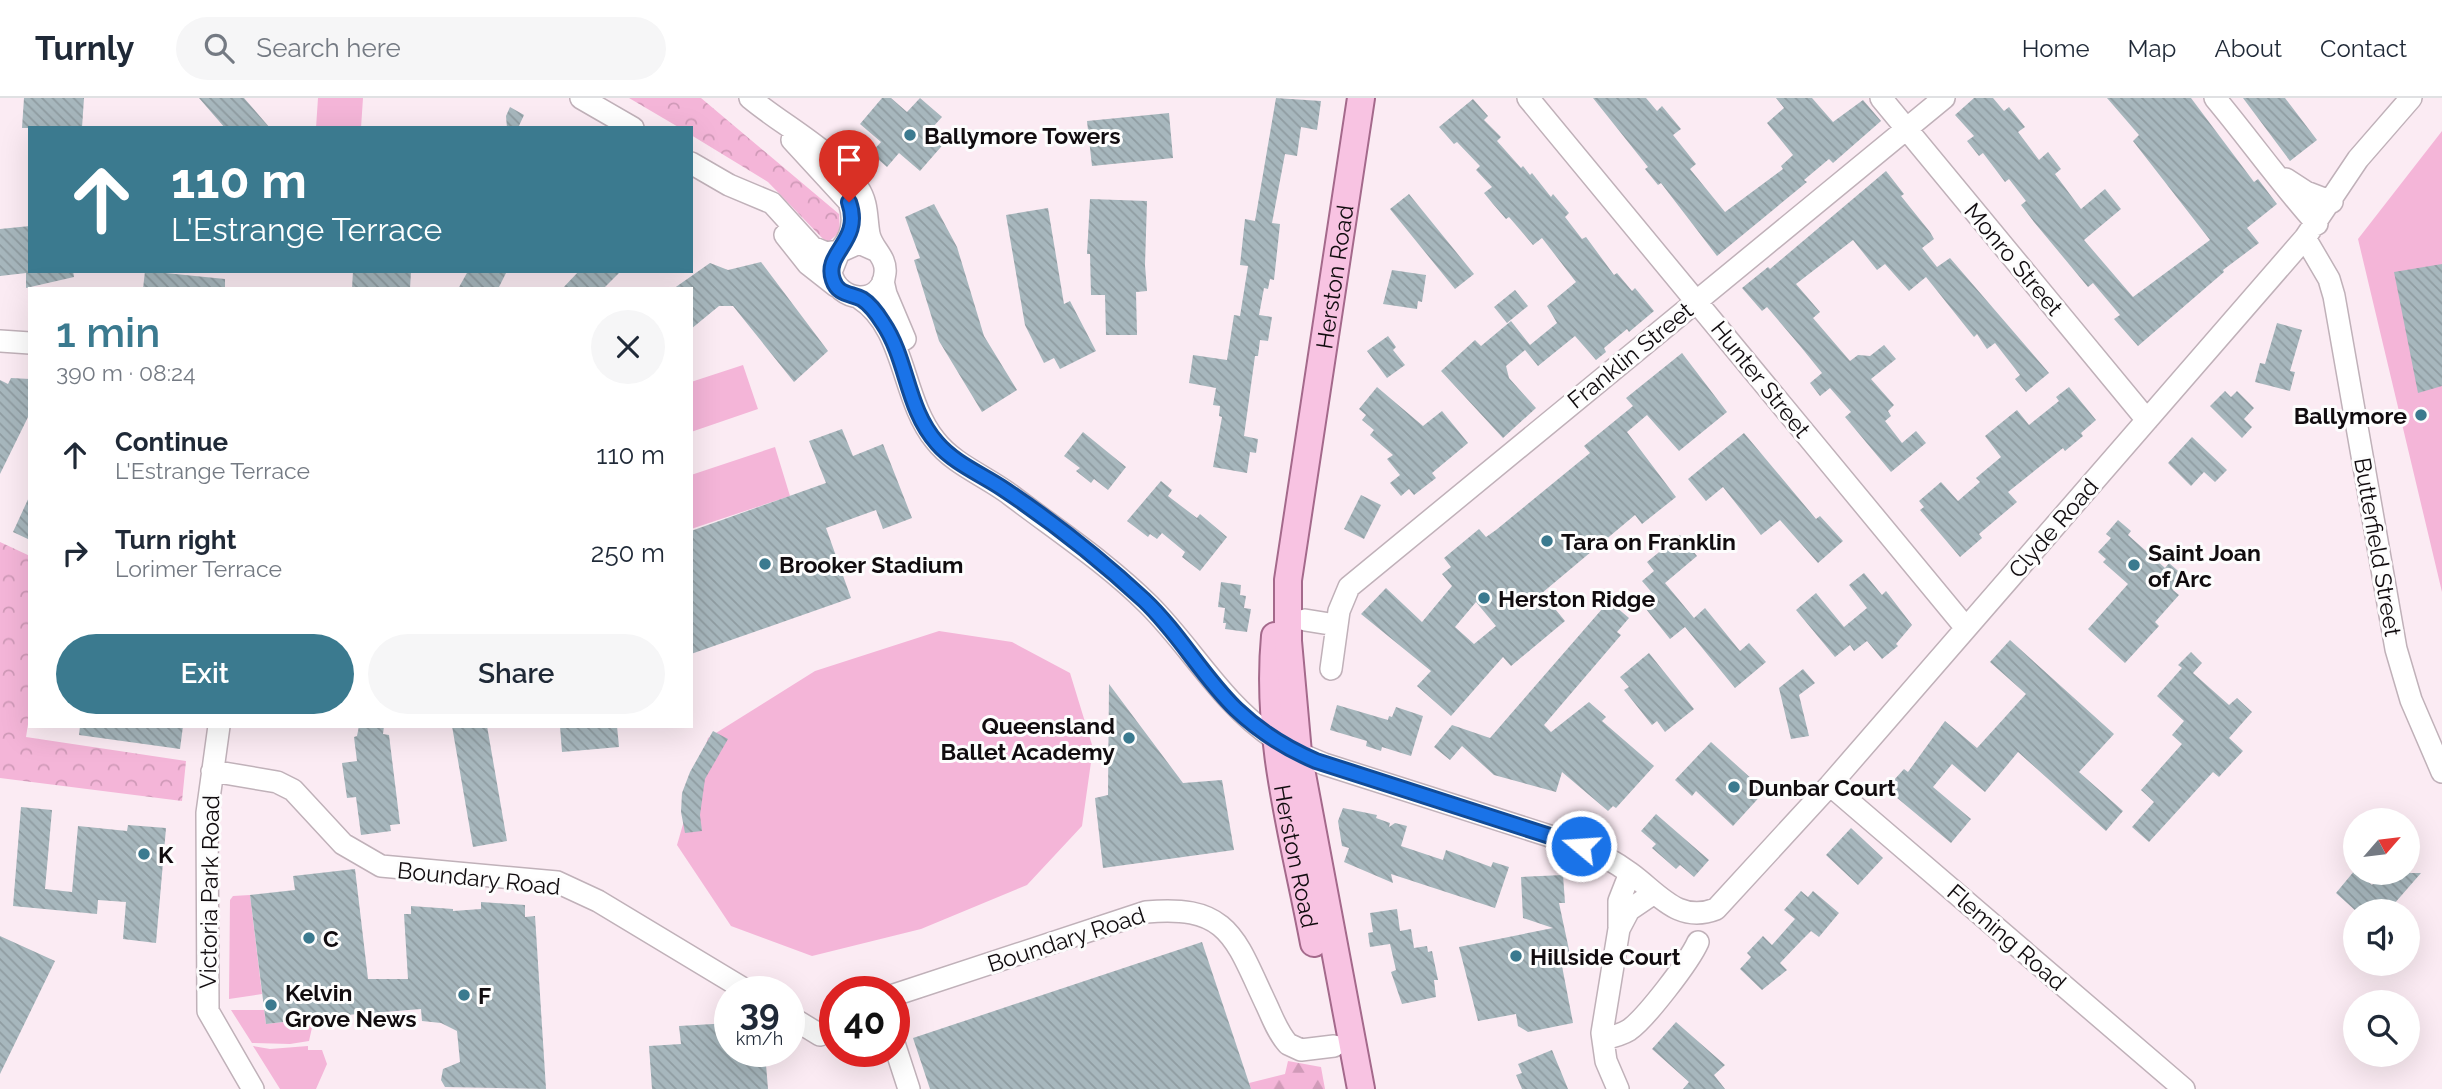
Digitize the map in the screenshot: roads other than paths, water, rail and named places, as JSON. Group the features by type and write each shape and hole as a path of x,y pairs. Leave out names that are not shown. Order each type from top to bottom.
{"main road":[{"name":"Herston Road","path":"1361,98 1288,580 1289,641 1298,753 1361,1089"},
{"name":"Herston Road","path":"1288,580 1279,607 1274,645 1275,739 1289,829 1343,1089"},
{"path":"1275,739 1298,753"},
{"path":"1332,938 1328,964 1337,1014 1334,1046"}],"street":[{"path":"581,98 630,126"},
{"path":"750,98 776,111 854,183 866,205 870,235 885,264 883,281 929,409 964,458"},
{"name":"Hunter Street","path":"1528,98 1966,628"},
{"name":"Monro Street","path":"1881,98 2147,420"},
{"name":"Franklin Street","path":"1331,669 1336,625 1342,598 1349,587 1944,98"},
{"path":"2216,98 2269,163 2300,188 2332,202"},
{"name":"Clyde Road","path":"1661,899 1694,914 1712,911 1723,905 2311,231 2358,159 2411,98"},
{"path":"776,111 808,160 849,202 853,214 852,231 831,269 836,286"},
{"name":"Butterfield Street","path":"2269,163 2311,231 2334,296 2396,649 2412,700 2442,772"},
{"path":"693,164 729,185 772,204 812,247 828,253 859,243 877,251"},
{"path":"729,185 771,219 808,264 844,294 859,298 872,294 883,281"},
{"path":"859,298 887,330 911,399 929,432 941,447 964,458 1147,603 1233,706 1275,739"},
{"path":"0,341 28,344"},
{"path":"1305,620 1336,625"},
{"name":"Victoria Park Road","path":"219,728 207,813 208,1011 253,1089"},
{"path":"1298,753 1324,764 1581,846 1630,873 1661,899"},
{"name":"Boundary Road","path":"212,771 277,782 293,790 343,844 381,866 557,881 598,901 722,976"},
{"name":"Fleming Road","path":"1830,785 2184,1089"},
{"path":"1618,1089 1606,1061 1602,1039 1619,929 1619,901 1630,873"},
{"path":"1619,929 1629,910 1661,899"},
{"name":"Boundary Road","path":"910,990 1146,912 1181,909 1217,920 1238,948 1282,1037 1290,1046 1301,1050 1334,1046"},
{"path":"1602,1039 1620,1034 1634,1026 1688,960 1698,943"},
{"path":"902,1067 909,1089"}],"place":[{"name":"Ballymore Towers","path":"910,135"},
{"name":"Ballymore","path":"2421,415"},
{"name":"Tara on Franklin","path":"1547,541"},
{"name":"Brooker Stadium","path":"765,564"},
{"name":"Saint Joan of Arc","path":"2134,565"},
{"name":"Herston Ridge","path":"1484,598"},
{"name":"Queensland Ballet Academy","path":"1129,738"},
{"name":"Dunbar Court","path":"1734,787"},
{"name":"K","path":"144,854"},
{"name":"C","path":"309,938"},
{"name":"Hillside Court","path":"1516,956"},
{"name":"F","path":"464,995"},
{"name":"Kelvin Grove News","path":"271,1005"}]}
